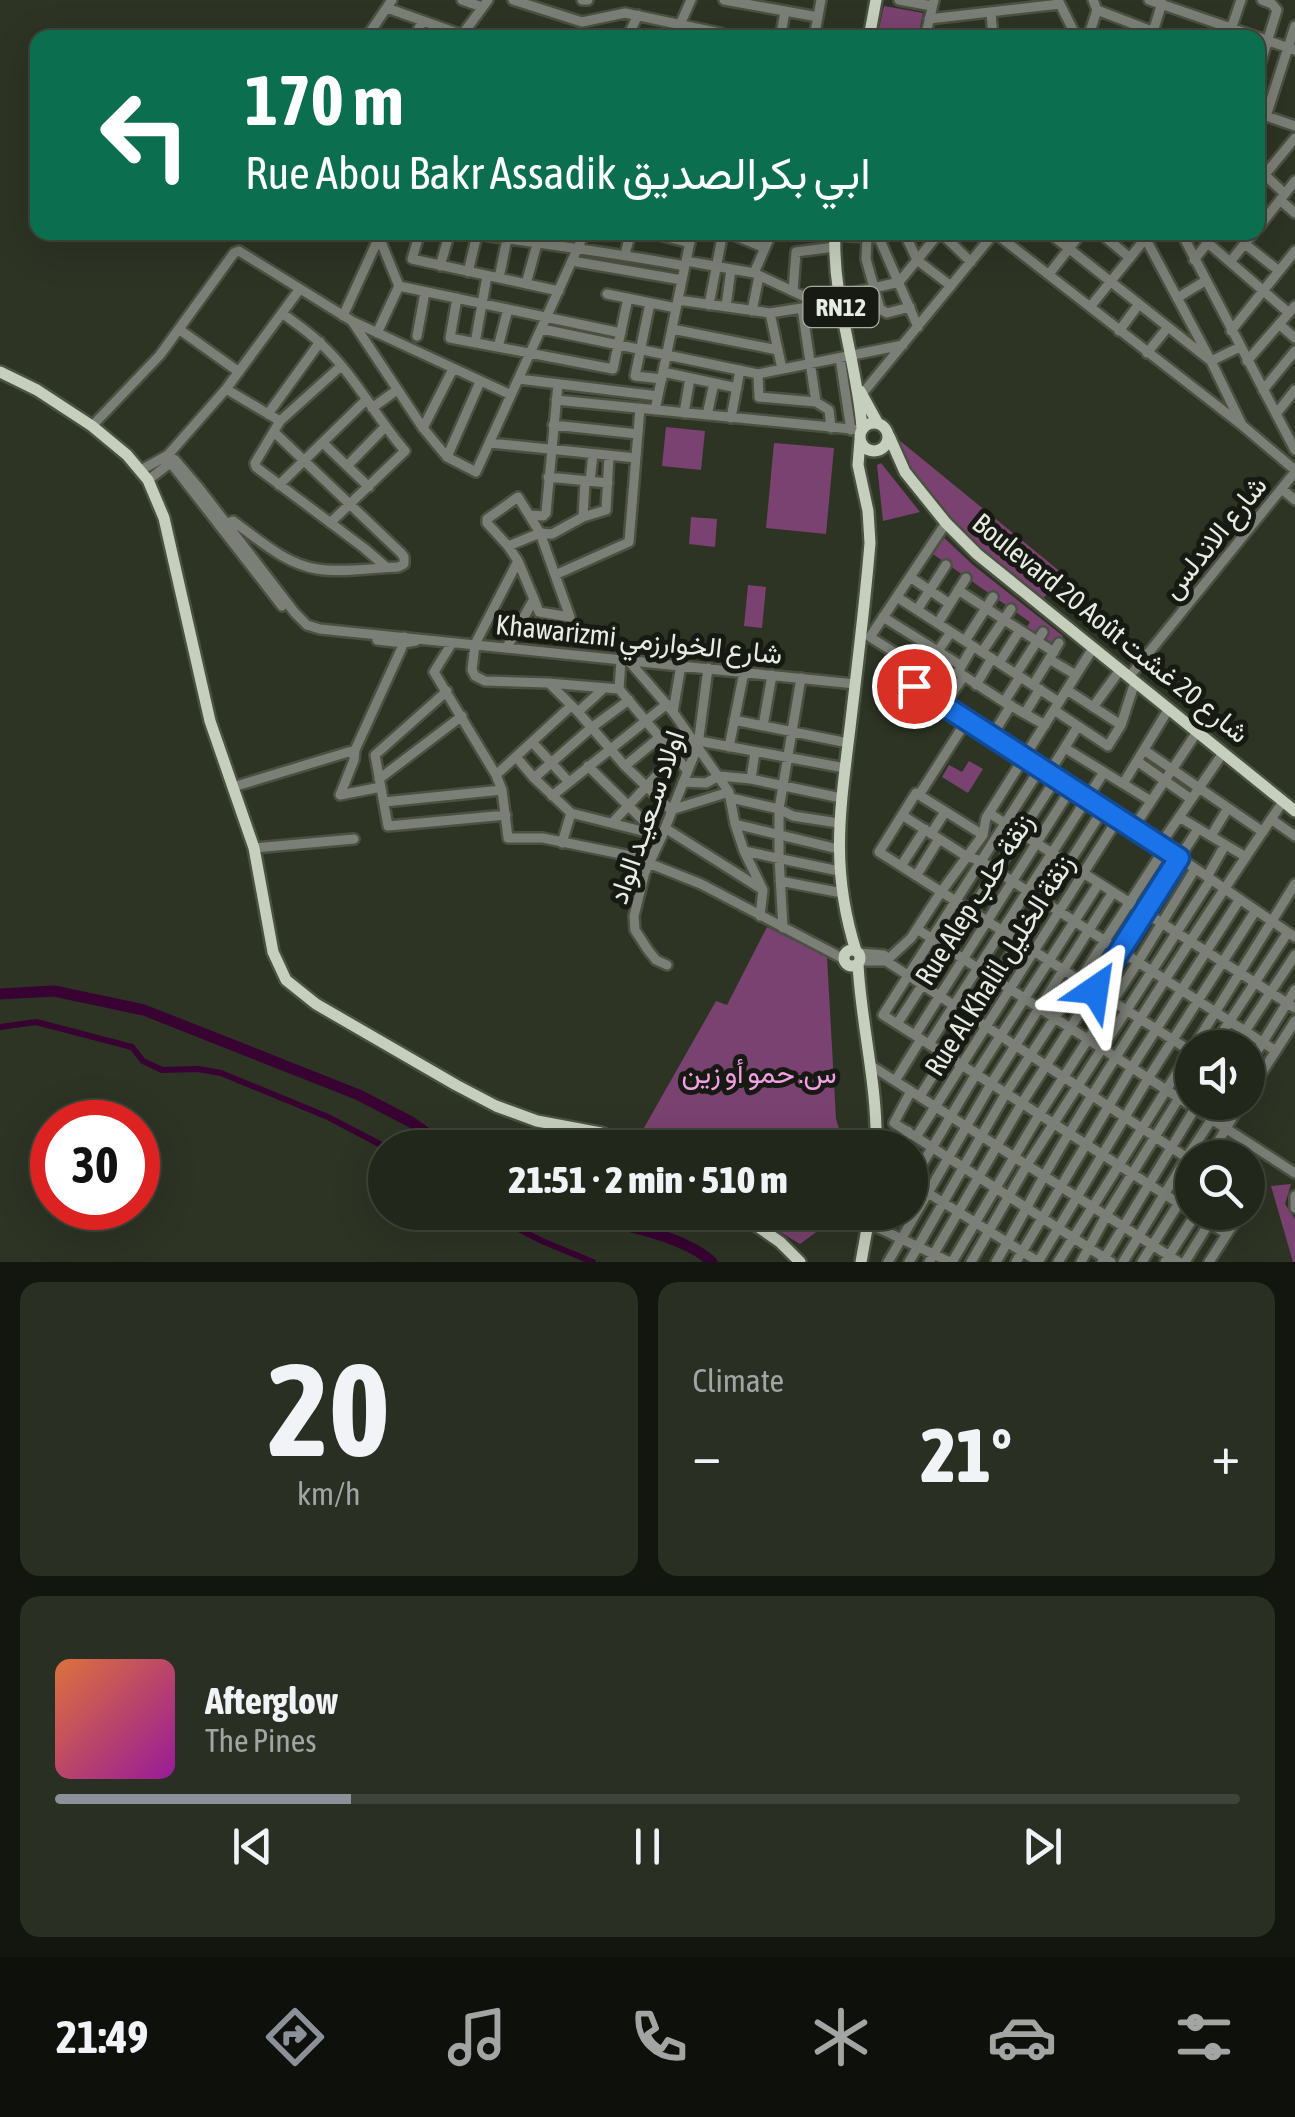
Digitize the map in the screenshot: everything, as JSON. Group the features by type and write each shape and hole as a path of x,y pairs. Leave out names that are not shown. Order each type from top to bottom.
{"main road":[{"path":"870,30 876,0"},
{"name":"RN12","path":"835,240 845,358 877,422 889,436"},
{"path":"0,372 37,390 92,426 144,474 164,518 210,722 254,848 273,952 282,975 300,993 496,1106 586,1130"},
{"name":"RN12","path":"855,381 864,438 858,465 870,543 838,849 870,1065 875,1130"},
{"path":"864,438 869,423 877,422"},
{"path":"864,438 887,444 889,436"},
{"path":"889,436 906,472"},
{"path":"864,438 906,472"},
{"name":"Boulevard 20 Août شارع 20 غشت","path":"906,472 946,523 977,554 1290,807"},
{"path":"763,1230 800,1262"},
{"path":"861,1262 869,1230"}],"street":[{"path":"462,0 485,4 469,30"},
{"path":"513,0 582,22 621,13 702,30"},
{"path":"677,30 690,0"},
{"path":"724,0 818,17"},
{"path":"816,30 821,0"},
{"path":"899,0 933,3 927,30"},
{"path":"1149,0 1225,30"},
{"path":"1191,15 1196,0"},
{"path":"1226,0 1240,2 1230,30"},
{"path":"1262,0 1277,10 1265,49"},
{"path":"929,19 1059,2 1073,30"},
{"path":"1153,30 1162,2"},
{"path":"371,30 389,4 449,30"},
{"path":"1090,30 1095,5 1144,30"},
{"path":"782,30 786,12"},
{"path":"991,12 992,30"},
{"path":"631,30 638,15"},
{"path":"418,30 422,20"},
{"path":"1265,107 1292,49 1295,26"},
{"path":"1265,39 1292,49"},
{"path":"1265,73 1278,78"},
{"path":"1265,115 1295,126"},
{"path":"1265,173 1295,138"},
{"path":"1265,219 1295,181"},
{"path":"1265,184 1295,214"},
{"path":"347,319 378,240"},
{"path":"377,333 400,286 382,240"},
{"path":"418,240 412,259 559,291"},
{"path":"440,266 448,240"},
{"path":"468,272 476,240"},
{"path":"499,278 514,240"},
{"path":"522,240 757,274 822,305"},
{"path":"526,284 544,240"},
{"path":"347,319 447,458 476,472 582,240"},
{"path":"624,254 628,240"},
{"path":"652,260 657,240"},
{"path":"655,410 691,240"},
{"path":"709,305 723,240"},
{"path":"745,240 765,248"},
{"path":"752,311 757,274 768,240"},
{"path":"792,291 796,252 829,240"},
{"path":"876,240 866,259 879,307 886,313 910,307"},
{"path":"880,240 918,327"},
{"path":"908,240 918,260 951,286"},
{"path":"607,294 770,313 822,305 899,282 934,240"},
{"path":"948,240 971,262"},
{"path":"862,394 987,240"},
{"path":"1000,240 1049,274 1295,471"},
{"path":"1058,240 1212,361"},
{"path":"1049,274 1076,240"},
{"path":"1109,240 1130,258"},
{"path":"1090,307 1141,240"},
{"path":"1146,240 1243,426"},
{"path":"1185,240 1276,414 1292,433 1295,450"},
{"path":"1194,260 1210,240"},
{"path":"1230,262 1248,240"},
{"path":"1208,243 1263,291 1292,310 1248,361"},
{"path":"1245,244 1279,271"},
{"path":"1232,331 1295,251"},
{"path":"92,426 142,377 237,252 347,319 512,395"},
{"path":"572,261 682,280"},
{"path":"726,307 732,269"},
{"path":"474,343 487,276"},
{"path":"1177,298 1205,281"},
{"path":"400,286 621,332"},
{"path":"144,474 168,459 299,290"},
{"path":"417,336 426,292"},
{"path":"457,298 449,337 614,369 628,298"},
{"path":"650,302 634,376 690,378 737,388"},
{"path":"1119,331 1140,304"},
{"path":"802,308 816,402"},
{"path":"498,347 508,309"},
{"path":"282,313 320,342 342,366 405,450 330,522"},
{"path":"770,313 782,369"},
{"path":"1280,324 1295,338"},
{"path":"1147,353 1168,327"},
{"path":"542,329 758,374 903,345"},
{"path":"672,329 778,350"},
{"path":"180,330 239,372"},
{"path":"268,414 320,342"},
{"path":"1212,361 1240,347"},
{"path":"1263,390 1294,353"},
{"path":"530,515 545,514 556,400 554,358"},
{"path":"845,358 864,438"},
{"path":"572,386 576,362"},
{"path":"342,366 280,421 255,465 386,568"},
{"path":"423,428 453,370"},
{"path":"731,418 740,370"},
{"path":"758,374 758,397 816,402 829,410 831,428"},
{"path":"684,413 690,378"},
{"path":"519,379 658,396"},
{"path":"1204,397 1220,380"},
{"path":"447,458 480,382"},
{"path":"707,415 714,383"},
{"path":"226,389 280,421"},
{"path":"279,485 369,404 397,390"},
{"path":"1276,414 1295,390"},
{"path":"556,400 831,428 864,438"},
{"path":"583,428 584,403"},
{"path":"555,575 630,542 640,408"},
{"path":"553,425 638,434"},
{"path":"346,466 385,427"},
{"path":"223,525 233,521 266,546 314,569 404,564 404,557 274,432"},
{"path":"323,442 369,487"},
{"path":"490,443 636,458"},
{"path":"583,516 593,454"},
{"path":"508,546 540,533 552,534 583,516 606,510 610,456"},
{"name":"Khawarizmi شارع الخوارزمي","path":"168,459 176,460 223,525 307,625 353,635 507,647 855,684"},
{"name":"شارع الاندلس","path":"1090,734 1098,710 1295,471"},
{"path":"548,477 608,483"},
{"path":"1282,489 1295,500"},
{"path":"516,497 540,533 555,575 570,617 539,612 518,560 487,519 516,497"},
{"path":"924,671 870,637 946,523"},
{"path":"518,560 475,644 472,670 478,679 620,689"},
{"path":"918,610 946,564"},
{"path":"910,578 950,604"},
{"path":"938,623 966,578"},
{"path":"958,590 1020,630 1040,636 1076,675"},
{"path":"897,597 1036,687 1078,726 1108,746 1121,726 1128,676"},
{"path":"944,706 993,597"},
{"path":"507,647 534,599"},
{"path":"973,646 1011,609"},
{"path":"883,617 937,651 976,684 1045,725"},
{"path":"976,684 1020,630"},
{"path":"951,632 914,686 1120,817 1291,934 1223,1030"},
{"path":"992,736 1040,636"},
{"path":"404,639 355,750 340,795 380,783 462,716"},
{"path":"452,643 434,670 496,775 502,790 508,838 535,837 615,852 650,863 853,958 888,958 904,946 982,835 989,813 1093,648"},
{"path":"1025,713 1054,651"},
{"path":"624,660 620,689 688,770"},
{"path":"624,660 699,743 730,796 744,850 764,890 760,916"},
{"path":"552,796 646,719 670,708 682,665"},
{"name":"اولاد سـعيـد الواد","path":"668,965 656,960 634,927 650,863 699,743 708,668"},
{"path":"729,748 744,672"},
{"path":"763,726 772,675"},
{"path":"783,928 779,809 800,678"},
{"path":"548,682 671,810 730,796 793,816 838,823"},
{"path":"496,775 603,688"},
{"path":"1067,690 1121,726"},
{"path":"446,691 376,753 388,826 506,815"},
{"path":"534,778 629,700"},
{"path":"1123,784 1168,710"},
{"path":"734,720 848,743"},
{"path":"919,795 967,720"},
{"path":"1078,726 1049,772 1005,823 883,1014 1175,1201"},
{"path":"1134,827 1197,732"},
{"path":"626,766 660,737"},
{"path":"1088,762 1102,742"},
{"path":"533,743 569,782"},
{"path":"699,743 845,768"},
{"path":"1065,748 1151,802"},
{"path":"233,787 355,750"},
{"path":"1144,750 1263,832"},
{"path":"751,779 755,752"},
{"path":"909,1262 1006,1094 1223,752"},
{"path":"612,823 675,756"},
{"path":"516,758 571,813 662,833"},
{"path":"1137,760 1191,799"},
{"path":"588,766 662,833 764,890"},
{"path":"897,1024 1020,833 1049,772"},
{"path":"894,1081 921,1039 954,1005 1104,772"},
{"path":"684,782 706,783 719,776 751,779 841,798"},
{"name":"Rue Alep زنقة حلب","path":"921,1039 939,996 1072,787"},
{"path":"384,802 502,790"},
{"path":"982,835 916,793 879,852 1173,1040"},
{"path":"996,1262 1069,1134 1166,980 1280,806 1290,807"},
{"path":"905,1130 894,1123 946,1054 1104,808"},
{"path":"1210,836 1228,808"},
{"path":"916,876 932,834 946,812"},
{"path":"562,843 571,813"},
{"path":"989,813 1291,1006"},
{"path":"902,815 1242,1030"},
{"name":"Rue Al Khalil زنقة الخليل","path":"915,1130 962,1065 1120,817"},
{"path":"1179,817 1246,858"},
{"path":"1271,819 1295,836"},
{"path":"735,824 838,849"},
{"path":"951,846 965,824"},
{"path":"932,1258 1022,1103 1198,828"},
{"path":"901,866 932,834"},
{"path":"254,848 354,838"},
{"path":"971,1262 1226,845"},
{"path":"744,850 839,871"},
{"path":"886,1230 932,1258 951,1262 1195,869"},
{"path":"780,881 842,892"},
{"path":"928,1153 1098,883"},
{"path":"1204,1030 1295,884"},
{"path":"1113,892 991,1084 928,1193 1038,1262 1148,1077 1256,910"},
{"path":"1016,1262 1132,1067 1240,899"},
{"path":"917,929 1175,1094"},
{"path":"1245,1030 1295,955"},
{"path":"888,958 939,996 1175,1150"},
{"path":"1265,1038 1291,1006 1295,990"},
{"path":"1265,1067 1295,1020"},
{"path":"1265,1044 1276,1051"},
{"path":"870,1065 1139,1236 1167,1259 1182,1262 1204,1230"},
{"path":"1058,1262 1175,1078"},
{"path":"1081,1262 1175,1105"},
{"path":"928,1144 1106,1261 1122,1226 1187,1120"},
{"path":"1215,1120 1295,1173"},
{"path":"1218,1140 1230,1120"},
{"path":"1123,1262 1175,1179"},
{"path":"1295,1196 1295,1208"},
{"path":"1142,1262 1175,1210"},
{"path":"888,1262 906,1230"},
{"path":"1167,1259 1186,1230"},
{"path":"1220,1230 1227,1234"},
{"path":"1209,1262 1229,1230"}],"green space":[{"path":"884,6 923,13 919,30 879,30"},
{"path":"666,427 705,431 701,470 662,466"},
{"path":"899,440 1063,574 1042,600 957,527 910,470"},
{"path":"774,443 834,448 826,534 766,528"},
{"path":"881,463 920,512 883,521 877,465"},
{"path":"691,517 717,519 715,547 689,544"},
{"path":"941,535 1063,636 1053,651 1024,632 1030,622 930,552"},
{"path":"748,585 766,587 762,628 744,626"},
{"path":"969,761 983,769 968,793 942,777 949,765 962,772"},
{"name":"س. حمو أو زين","path":"767,927 827,957 840,1130 643,1130 716,1001 727,1005"},
{"path":"1291,1184 1285,1204 1295,1219 1295,1262 1271,1186"},
{"path":"777,1230 819,1230 800,1244"}],"waterway":[{"path":"0,994 54,991 144,1010 359,1095 422,1130"},
{"path":"0,1027 36,1022 132,1047 143,1061 162,1070 221,1073 328,1117 368,1138"},
{"path":"521,1230 593,1262"},
{"path":"642,1230 683,1244 712,1262"}],"route":[{"path":"914,686 1179,858 1095,990"}]}
